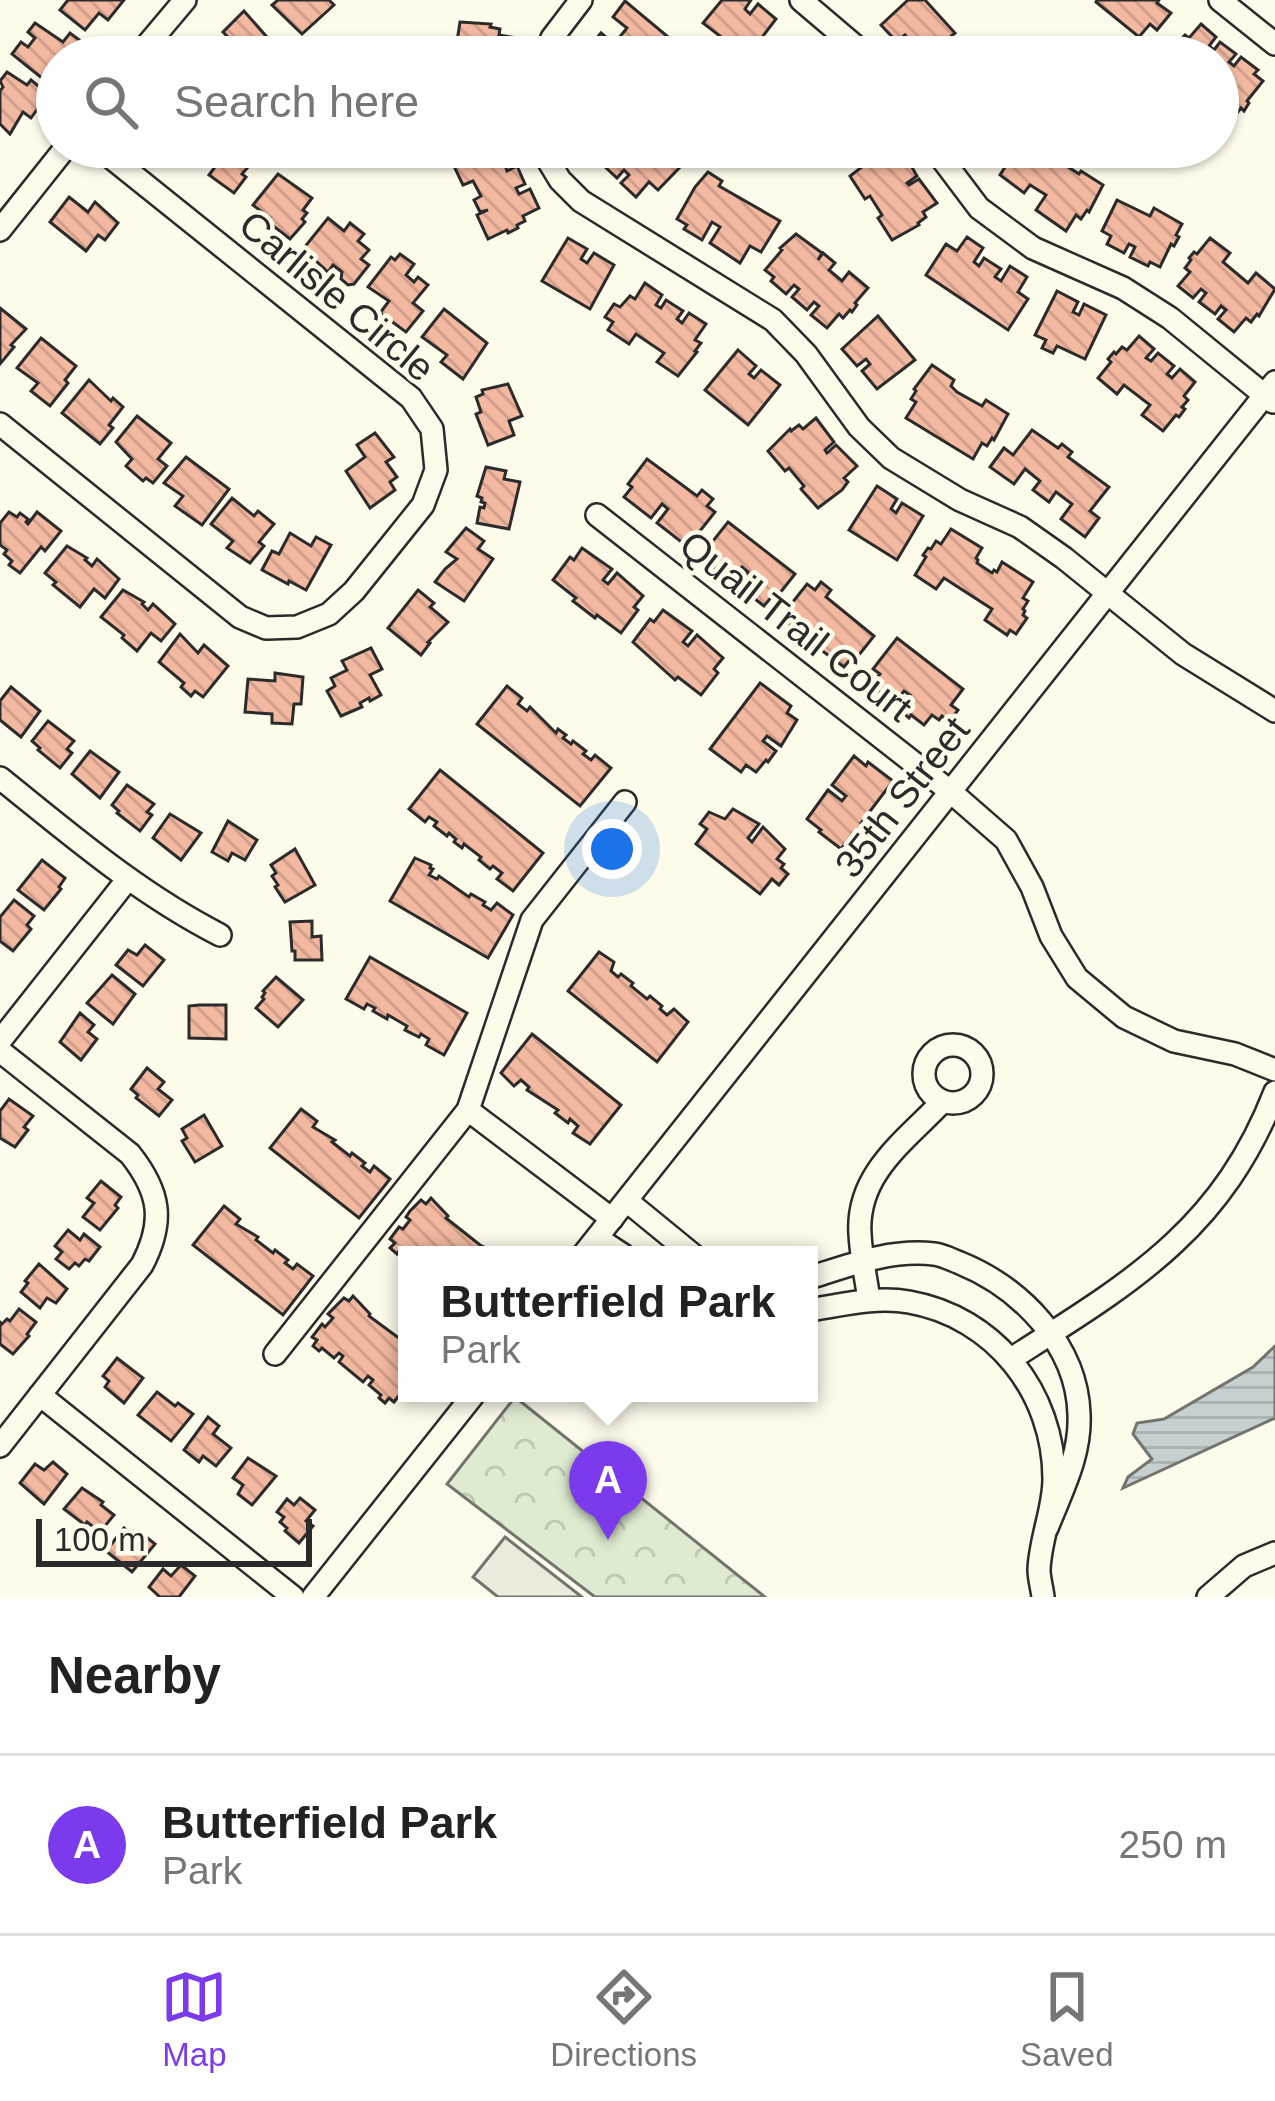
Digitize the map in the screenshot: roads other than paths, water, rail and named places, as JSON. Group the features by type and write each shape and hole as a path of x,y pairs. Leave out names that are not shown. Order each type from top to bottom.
{"street":[{"path":"155,36 185,0"},
{"path":"554,36 581,0"},
{"path":"801,0 843,36"},
{"path":"1220,0 1275,44"},
{"path":"0,230 49,168"},
{"name":"Carlisle Circle","path":"0,424 240,616 266,628 297,627 328,614 354,591 423,506 436,470 433,429 410,398 124,168"},
{"path":"553,168 580,201 773,320 806,354 859,427 891,458 960,500 1020,526 1183,654 1275,710"},
{"path":"948,168 979,208 1033,248 1123,288 1272,393"},
{"name":"35th Street","path":"590,1246 1272,393"},
{"name":"Quail Trail Court","path":"597,515 1006,840 1033,887 1051,936 1077,978 1124,1017 1174,1041 1234,1054 1275,1070"},
{"path":"0,778 127,880 220,935"},
{"path":"275,1354 468,1109 532,920 625,802"},
{"path":"0,1041 127,880"},
{"path":"0,1051 130,1154 156,1199 157,1226 142,1265 0,1446"},
{"path":"1011,1360 1134,1278 1189,1230 1233,1175 1262,1126 1275,1091"},
{"path":"869,1300 860,1237 867,1184 884,1159 942,1102"},
{"path":"468,1109 612,1220"},
{"path":"627,1201 682,1246"},
{"path":"818,1275 864,1258 938,1254 980,1271 1016,1294 1052,1333 1069,1367 1080,1411 1077,1456 1047,1528"},
{"path":"818,1308 869,1300 908,1302 948,1313 987,1334 1011,1360 1036,1398 1053,1445 1054,1484 1039,1569 1043,1597"},
{"path":"40,1395 293,1597"},
{"path":"313,1597 468,1402"},
{"path":"1208,1597 1244,1566 1275,1553"}],"place":[{"name":"Butterfield Park","path":"608,1540"}]}
